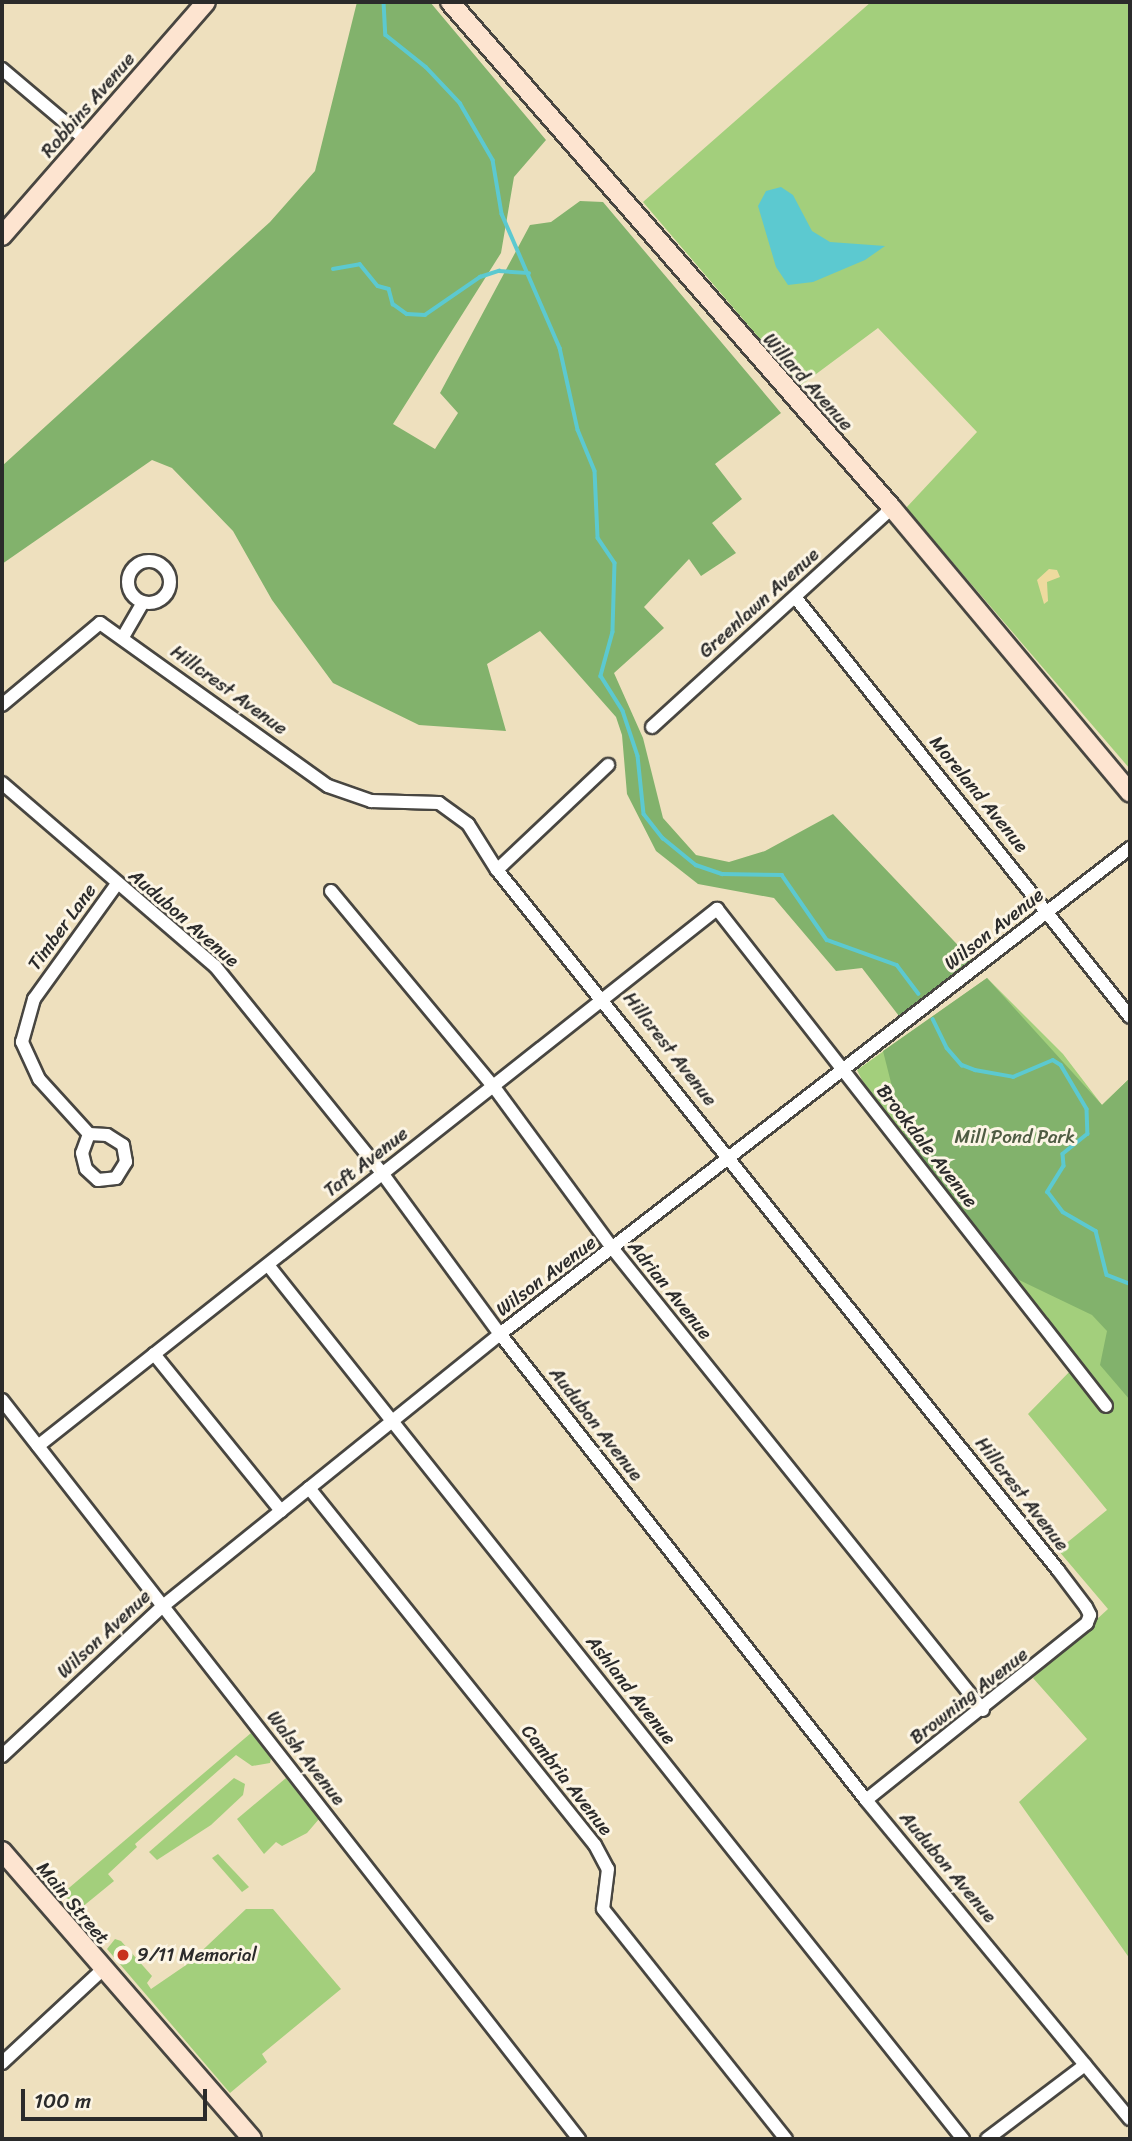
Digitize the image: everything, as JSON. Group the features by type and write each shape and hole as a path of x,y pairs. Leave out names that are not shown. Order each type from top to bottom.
{"main road":[{"name":"Robbins Avenue","path":"2,236 206,2"},
{"name":"Willard Avenue","path":"450,2 892,508 1130,793"},
{"name":"Main Street","path":"2,1851 102,1970 252,2139"}],"street":[{"path":"2,69 86,140"},
{"name":"Greenlawn Avenue","path":"652,727 892,508"},
{"name":"Moreland Avenue","path":"795,597 1130,1017"},
{"path":"122,637 143,603"},
{"name":"Hillcrest Avenue","path":"2,705 100,623 328,786 372,801 439,803 468,824 497,870 732,1158 1090,1615"},
{"path":"497,870 608,765"},
{"name":"Audubon Avenue","path":"2,783 215,966 382,1173 500,1334 866,1800 1130,2119"},
{"name":"Wilson Avenue","path":"2,1756 163,1606 500,1334 732,1158 1130,848"},
{"name":"Timber Lane","path":"89,1134 39,1079 22,1042 34,999 117,884"},
{"name":"Adrian Avenue","path":"331,891 494,1087 613,1249 983,1710"},
{"name":"Taft Avenue","path":"38,1446 717,909"},
{"name":"Brookdale Avenue","path":"717,909 1105,1406"},
{"name":"Ashland Avenue","path":"268,1265 963,2139"},
{"path":"154,1354 281,1511"},
{"name":"Walsh Avenue","path":"2,1400 579,2139"},
{"name":"Cambria Avenue","path":"309,1489 595,1845 608,1869 603,1909 786,2139"},
{"name":"Browning Avenue","path":"866,1800 1079,1632 1090,1615"},
{"path":"2,2063 102,1970"},
{"path":"987,2139 1085,2064"}],"green space":[{"path":"357,2 430,2 546,140 514,177 501,253 393,424 435,449 458,413 440,393 530,225 551,222 580,201 603,202 781,413 715,464 742,499 712,523 736,553 701,576 689,559 644,607 664,628 614,673 643,738 663,818 696,855 729,862 765,851 833,814 973,961 899,1016 862,968 836,971 774,898 698,884 656,851 627,794 622,735 616,717 540,631 487,664 506,731 419,725 333,683 272,600 233,531 172,468 152,460 2,564 2,466 270,222 315,171"},
{"path":"871,2 1130,2 1130,769 906,508 977,432 878,328 800,386 643,202"},
{"name":"Mill Pond Park","path":"987,978 1063,1054 1102,1105 1130,1078 1130,1959 1019,1802 1087,1739 1033,1678 1108,1609 1058,1550 1107,1510 1028,1414 1078,1363 869,1094 857,1070"},
{"path":"987,978 1102,1105 1130,1078 1130,1400 1100,1365 1107,1331 1092,1315 1011,1276 906,1142 883,1051"},
{"path":"251,1733 271,1758 270,1763 252,1766 236,1755 135,1844 137,1847 108,1874 114,1881 81,1908 92,1921 87,1925 63,1893"},
{"path":"234,1778 245,1784 243,1795 211,1825 157,1860 149,1852"},
{"path":"286,1778 319,1819 307,1833 282,1846 276,1842 264,1854 237,1819"},
{"path":"218,1854 249,1887 242,1892 212,1858"},
{"path":"246,1909 273,1909 341,1989 262,2054 267,2062 230,2093 107,1949 115,1939 121,1941 152,1976 147,1983 151,1989 189,1963"}],"sand":[{"path":"1049,569 1057,570 1060,577 1047,582 1048,601 1044,604 1037,580"}],"water":[{"path":"781,187 793,195 812,231 830,242 885,246 865,260 813,282 788,285 776,267 758,206 766,191"}],"waterway":[{"path":"384,2 386,35 426,67 460,103 493,160 502,214 560,348 578,430 595,471 598,538 615,563 613,632 601,676 623,711 638,756 644,814 663,838 696,865 722,874 782,875 827,940 897,965 919,994"},
{"path":"333,269 360,264 378,286 389,289 393,304 407,314 425,315 480,277 499,271 529,273"},
{"path":"933,1019 947,1048 962,1065 975,1070 1013,1077 1053,1060 1061,1065 1087,1109 1088,1134 1063,1154 1064,1166 1048,1192 1063,1212 1096,1231 1107,1275 1130,1284"}],"place":[{"name":"9/11 Memorial","path":"123,1955"}]}
